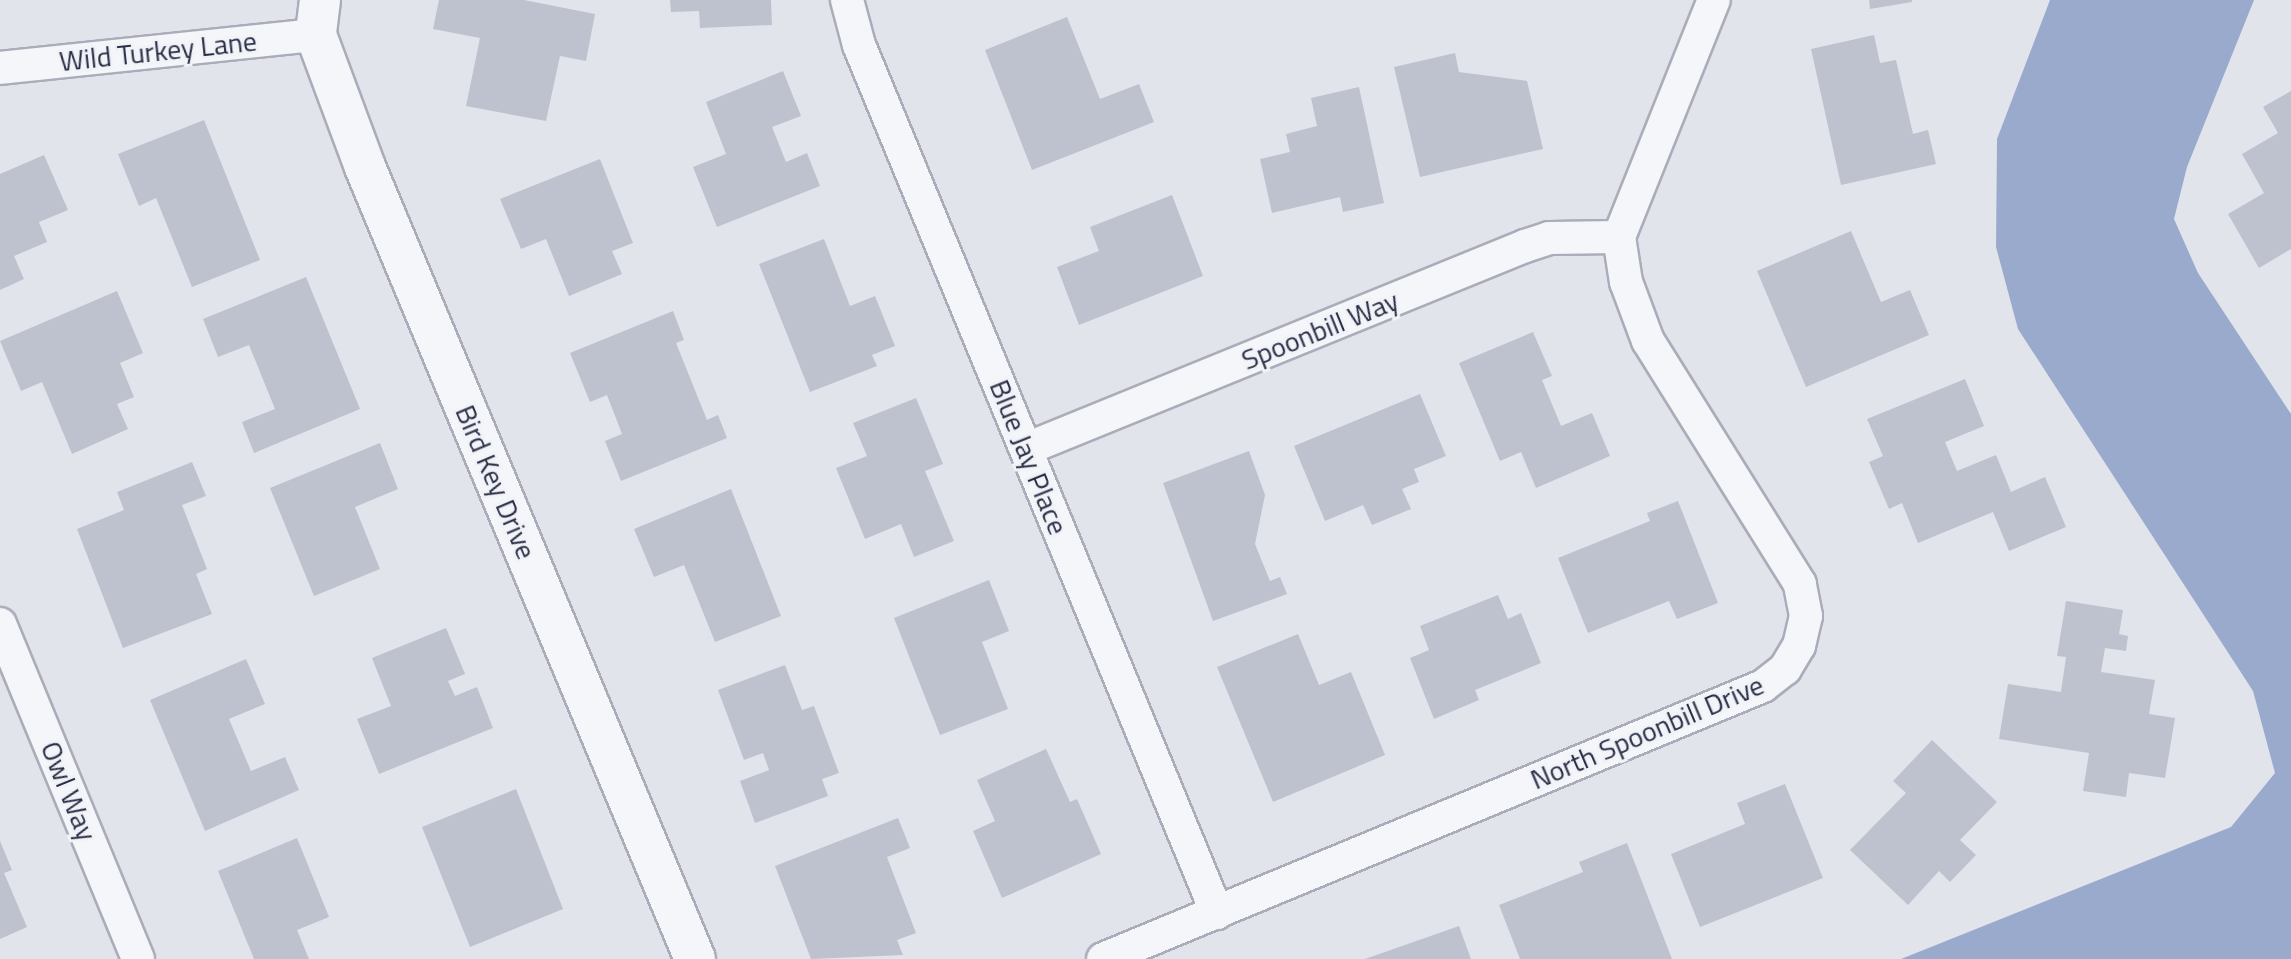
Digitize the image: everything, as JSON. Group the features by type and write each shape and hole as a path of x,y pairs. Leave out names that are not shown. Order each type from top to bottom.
{"street":[{"name":"Blue Jay Place","path":"847,0 859,45 1217,913"},
{"path":"1619,237 1714,0"},
{"name":"Wild Turkey Lane","path":"0,68 318,17"},
{"name":"Bird Key Drive","path":"318,17 365,167 695,959"},
{"name":"Spoonbill Way","path":"1026,449 1525,246 1549,238 1619,237"},
{"name":"North Spoonbill Drive","path":"1103,959 1763,686 1785,669 1799,646 1806,616 1793,568 1648,341 1629,292 1619,237"},
{"name":"Owl Way","path":"0,624 138,959"}],"water":[{"path":"2050,0 2254,0 2187,167 2174,219 2198,273 2291,414 2291,959 1901,959 2231,827 2275,773 2253,691 2018,329 1996,247 1997,139"}],"building":[{"path":"439,0 524,0 595,14 586,61 560,56 546,121 466,106 480,38 433,29"},
{"path":"670,0 771,0 772,25 700,28 699,11 671,12"},
{"path":"1869,0 1912,0 1912,2 1870,9"},
{"path":"1067,17 1100,99 1139,84 1154,122 1032,170 985,50"},
{"path":"1874,35 1880,63 1896,60 1913,134 1928,130 1936,164 1841,185 1811,49"},
{"path":"1455,53 1459,72 1527,81 1543,149 1420,177 1394,67"},
{"path":"783,71 801,116 772,127 786,162 807,153 820,186 717,227 693,167 726,154 706,102"},
{"path":"1359,87 1384,203 1343,212 1340,197 1272,213 1260,159 1290,152 1286,134 1317,126 1311,98"},
{"path":"2291,91 2291,249 2259,268 2228,214 2264,193 2242,154 2278,133 2263,107"},
{"path":"204,120 260,260 192,287 156,198 139,206 118,154"},
{"path":"44,155 68,210 39,222 47,242 14,256 24,279 0,290 0,174"},
{"path":"600,159 633,243 612,251 622,274 569,296 546,239 521,249 500,199"},
{"path":"1172,195 1203,276 1079,325 1057,267 1099,251 1090,227"},
{"path":"1851,231 1881,302 1910,290 1929,335 1806,387 1757,271"},
{"path":"824,239 850,306 875,296 895,346 872,355 877,366 810,392 759,264"},
{"path":"306,277 360,409 254,453 242,422 275,409 249,345 218,357 203,319"},
{"path":"117,291 143,353 120,363 134,397 117,404 128,429 72,454 42,382 21,391 0,341"},
{"path":"673,311 684,340 676,343 707,420 718,415 727,438 621,481 605,441 622,434 607,395 590,402 570,353"},
{"path":"1533,332 1552,376 1542,380 1561,426 1592,413 1610,456 1536,488 1521,452 1500,461 1459,363"},
{"path":"1965,379 1984,426 1945,442 1957,471 1996,455 2011,492 2045,477 2066,527 2009,551 1993,512 1918,543 1902,503 1889,509 1869,462 1883,456 1867,419"},
{"path":"1420,394 1446,456 1414,469 1419,482 1402,489 1411,509 1372,525 1363,505 1325,521 1294,446"},
{"path":"916,398 943,464 925,471 954,541 914,557 901,524 865,539 836,468 867,456 853,423"},
{"path":"380,443 398,489 355,507 380,569 314,596 270,488"},
{"path":"1249,451 1265,495 1255,544 1270,581 1280,577 1287,594 1213,621 1163,483"},
{"path":"192,462 206,496 182,505 207,569 196,574 212,614 123,648 77,529 124,510 117,492"},
{"path":"731,489 781,616 715,642 684,565 654,577 634,529"},
{"path":"1678,501 1718,603 1677,619 1669,601 1588,633 1558,558 1650,521 1647,513"},
{"path":"989,580 1009,631 982,642 1008,709 940,735 894,618"},
{"path":"1498,595 1508,619 1521,613 1541,663 1475,690 1479,700 1434,719 1410,658 1429,650 1420,626"},
{"path":"2066,601 2123,610 2119,634 2128,636 2126,651 2105,648 2101,672 2155,680 2149,714 2175,718 2165,778 2129,773 2126,797 2083,791 2089,753 1999,739 2008,684 2061,692 2066,657 2057,656"},
{"path":"446,628 465,674 448,681 455,696 477,687 493,728 379,774 357,719 391,706 372,658"},
{"path":"1298,634 1319,685 1351,672 1385,755 1273,802 1217,667"},
{"path":"246,659 265,704 229,719 251,771 285,757 299,790 205,831 150,700"},
{"path":"785,665 802,710 814,706 839,773 822,779 828,796 755,823 740,781 769,770 763,753 744,760 718,690"},
{"path":"1932,740 1997,802 1960,840 1976,855 1950,882 1939,871 1908,905 1850,850 1906,793 1893,781"},
{"path":"1046,749 1070,802 1077,799 1101,854 1002,898 973,831 995,821 977,780"},
{"path":"1785,784 1823,878 1700,927 1671,854 1745,824 1737,803"},
{"path":"516,789 563,909 470,947 422,827"},
{"path":"898,818 910,848 887,857 916,933 897,940 903,955 811,959 775,866"},
{"path":"297,838 329,917 297,930 309,959 254,959 218,871"},
{"path":"0,841 12,870 4,873 27,927 0,939"},
{"path":"1627,843 1672,959 1520,959 1499,905 1583,872 1579,862"},
{"path":"1459,926 1471,959 1365,959"}]}
